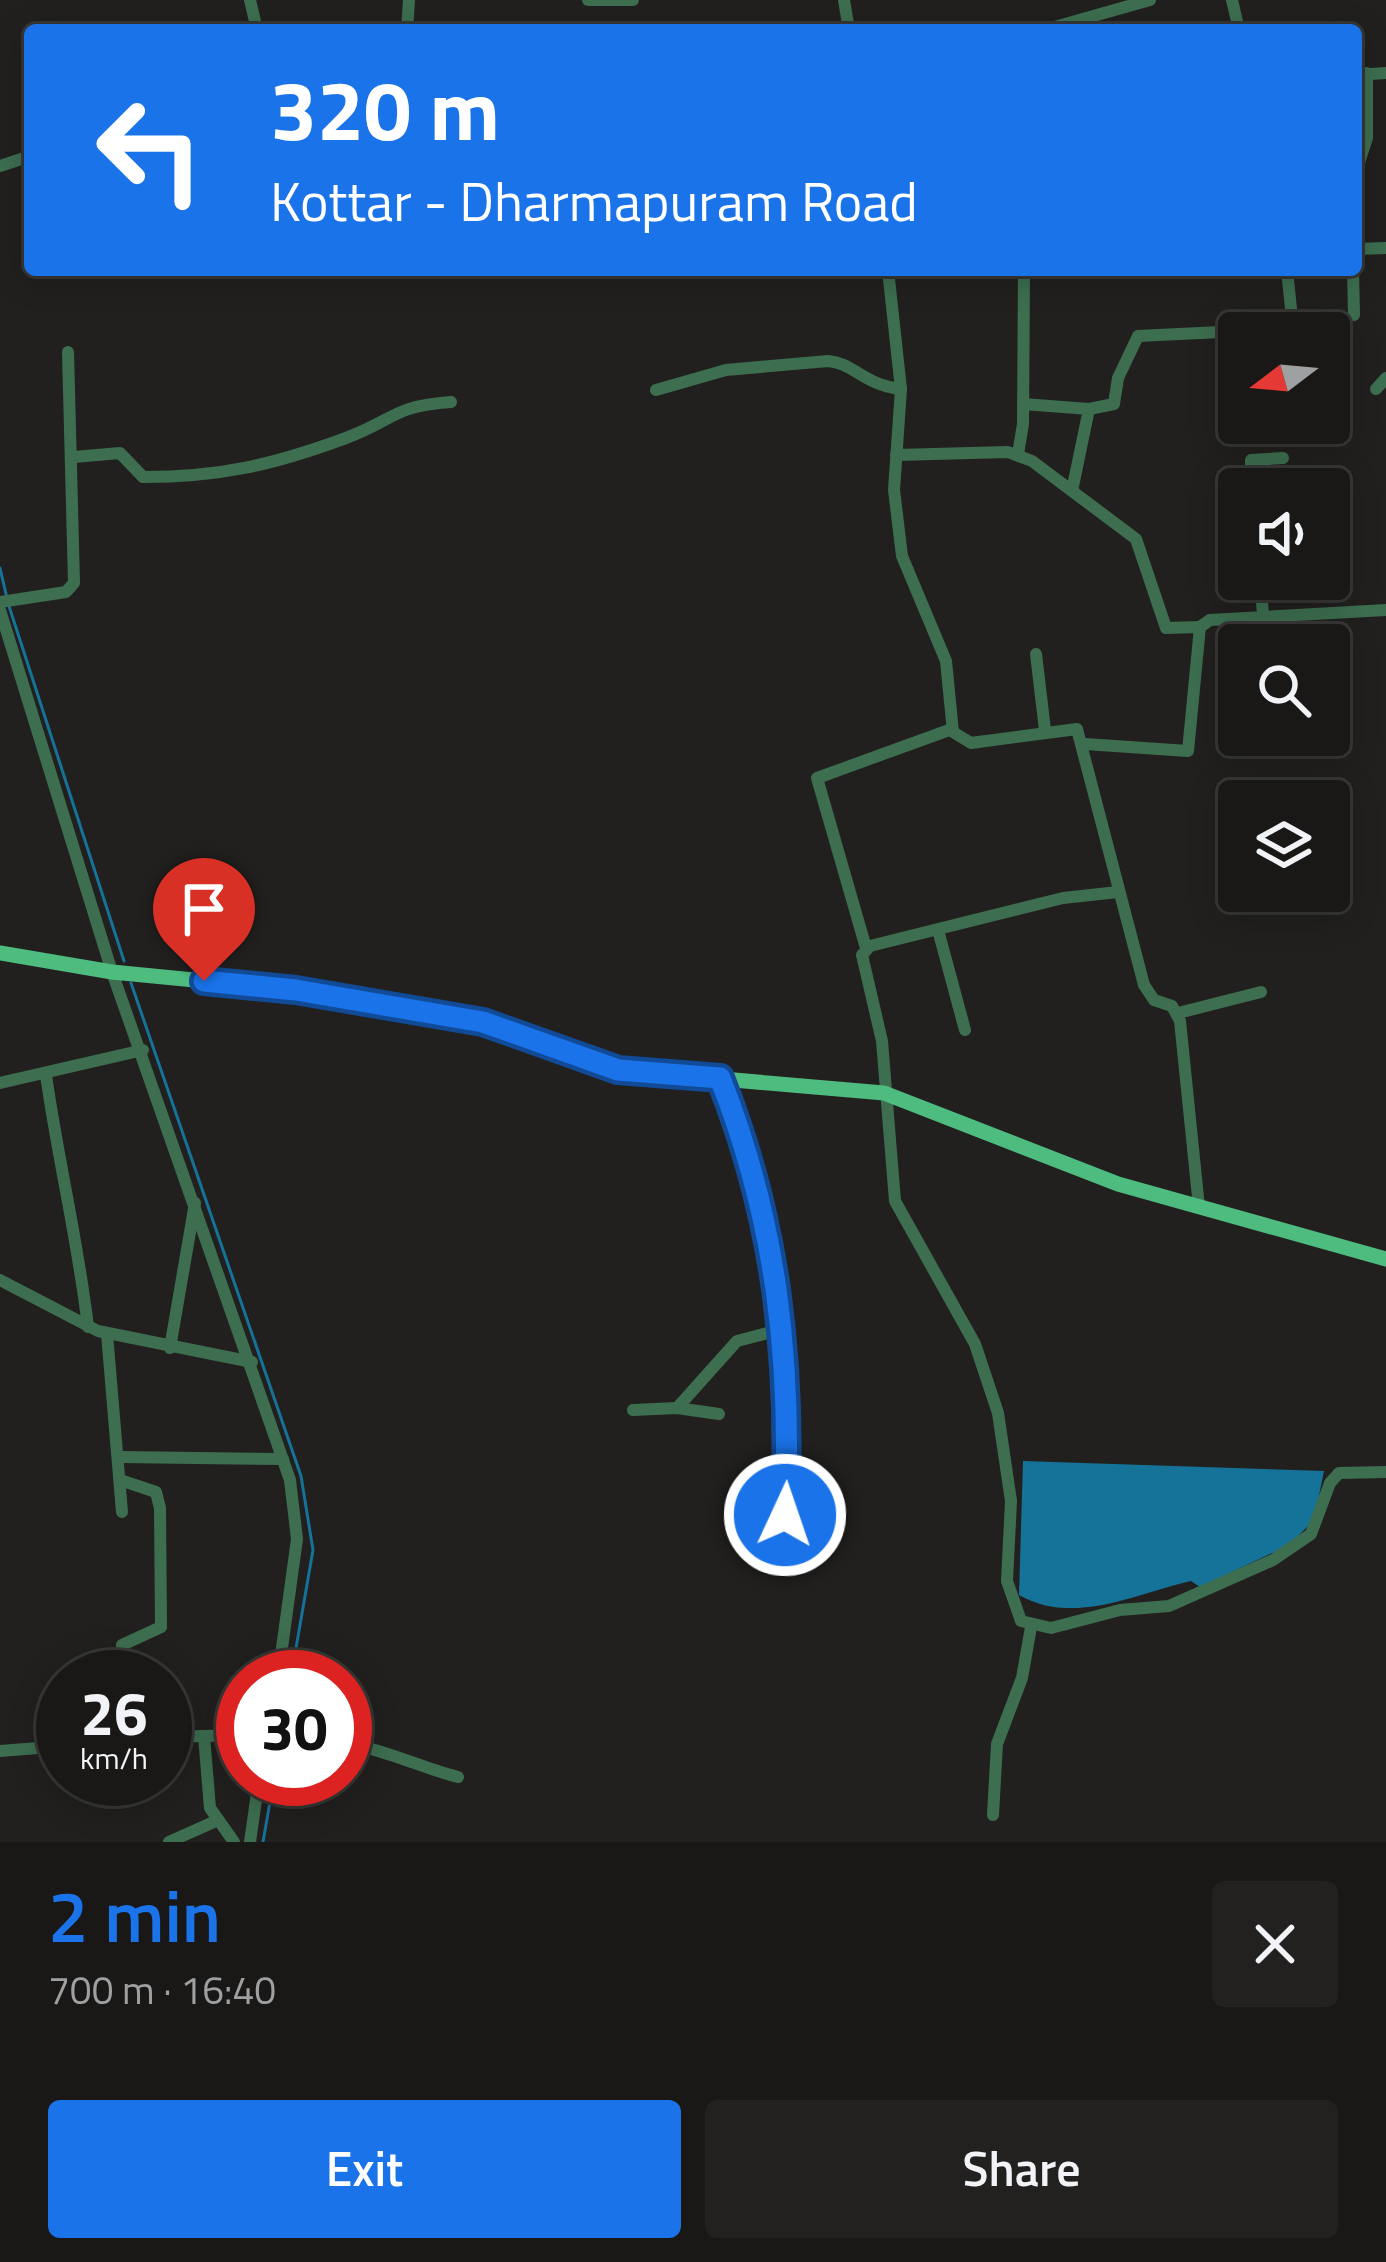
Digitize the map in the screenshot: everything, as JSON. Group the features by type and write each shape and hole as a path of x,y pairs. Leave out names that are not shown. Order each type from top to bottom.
{"main road":[{"path":"0,953 112,972 296,990 460,1018 618,1070 884,1093 916,1101 1047,1159 1386,1259"}],"street":[{"path":"588,0 633,0"},
{"path":"1065,24 1150,0"},
{"path":"1362,153 1367,138 1362,74 1386,73"},
{"path":"889,276 902,389 894,490 902,556 946,662 952,729 971,743 1077,728 1148,993 1178,1013 1261,992"},
{"path":"1018,454 1024,276"},
{"path":"1023,404 1089,409 1114,404 1118,378 1138,336 1284,329 1292,318 1287,276"},
{"path":"1353,276 1354,315"},
{"path":"68,352 74,585 66,592 3,603 112,972 283,1460 297,1539 282,1650"},
{"path":"656,390 726,370 828,361 844,365 867,384 902,389"},
{"path":"74,458 120,453 142,477 244,472 343,439 408,405 452,402"},
{"path":"1072,491 1089,409"},
{"path":"896,455 1018,454 1140,544 1166,628 1200,627 1215,618 1263,614 1386,610"},
{"path":"1251,468 1251,460 1283,458"},
{"path":"1261,600 1263,614"},
{"path":"1085,744 1189,750 1200,627"},
{"path":"1036,654 1046,730"},
{"path":"952,729 817,778 866,948 862,958 881,1041 895,1201 988,1376 1006,1453 1010,1599 1021,1622 1051,1628 1174,1604 1302,1543 1340,1473 1386,1472"},
{"path":"866,948 1064,898 1118,892"},
{"path":"938,930 965,1030"},
{"path":"1178,1013 1199,1207"},
{"path":"0,1083 143,1050"},
{"path":"46,1075 61,1179 77,1232 88,1327"},
{"path":"720,1078 762,1197 783,1329 790,1411 785,1515"},
{"path":"170,1348 196,1202"},
{"path":"0,1280 107,1334 252,1362"},
{"path":"677,1408 737,1341 783,1329"},
{"path":"107,1334 122,1512"},
{"path":"632,1410 677,1408 719,1414"},
{"path":"119,1456 283,1460"},
{"path":"120,1480 156,1492 160,1508 161,1628 122,1645 122,1650"},
{"path":"993,1815 998,1744 1022,1678 1030,1627"},
{"path":"192,1736 216,1736"},
{"path":"204,1736 205,1781 216,1821 234,1842"},
{"path":"372,1747 458,1777"},
{"path":"0,1751 36,1748"},
{"path":"250,1842 255,1806"},
{"path":"169,1842 216,1821"}],"water":[{"path":"1023,1461 1324,1471 1314,1520 1289,1545 1200,1587 1191,1581 1104,1604 1061,1608 1019,1595"}],"waterway":[{"path":"0,568 6,594"},
{"path":"8,603 124,961"},
{"path":"131,983 301,1476 313,1550 296,1650"},
{"path":"263,1842 269,1806"}],"route":[{"path":"204,981 296,990 483,1022 618,1070 720,1078 762,1197 772,1243 790,1411 785,1515"}]}
